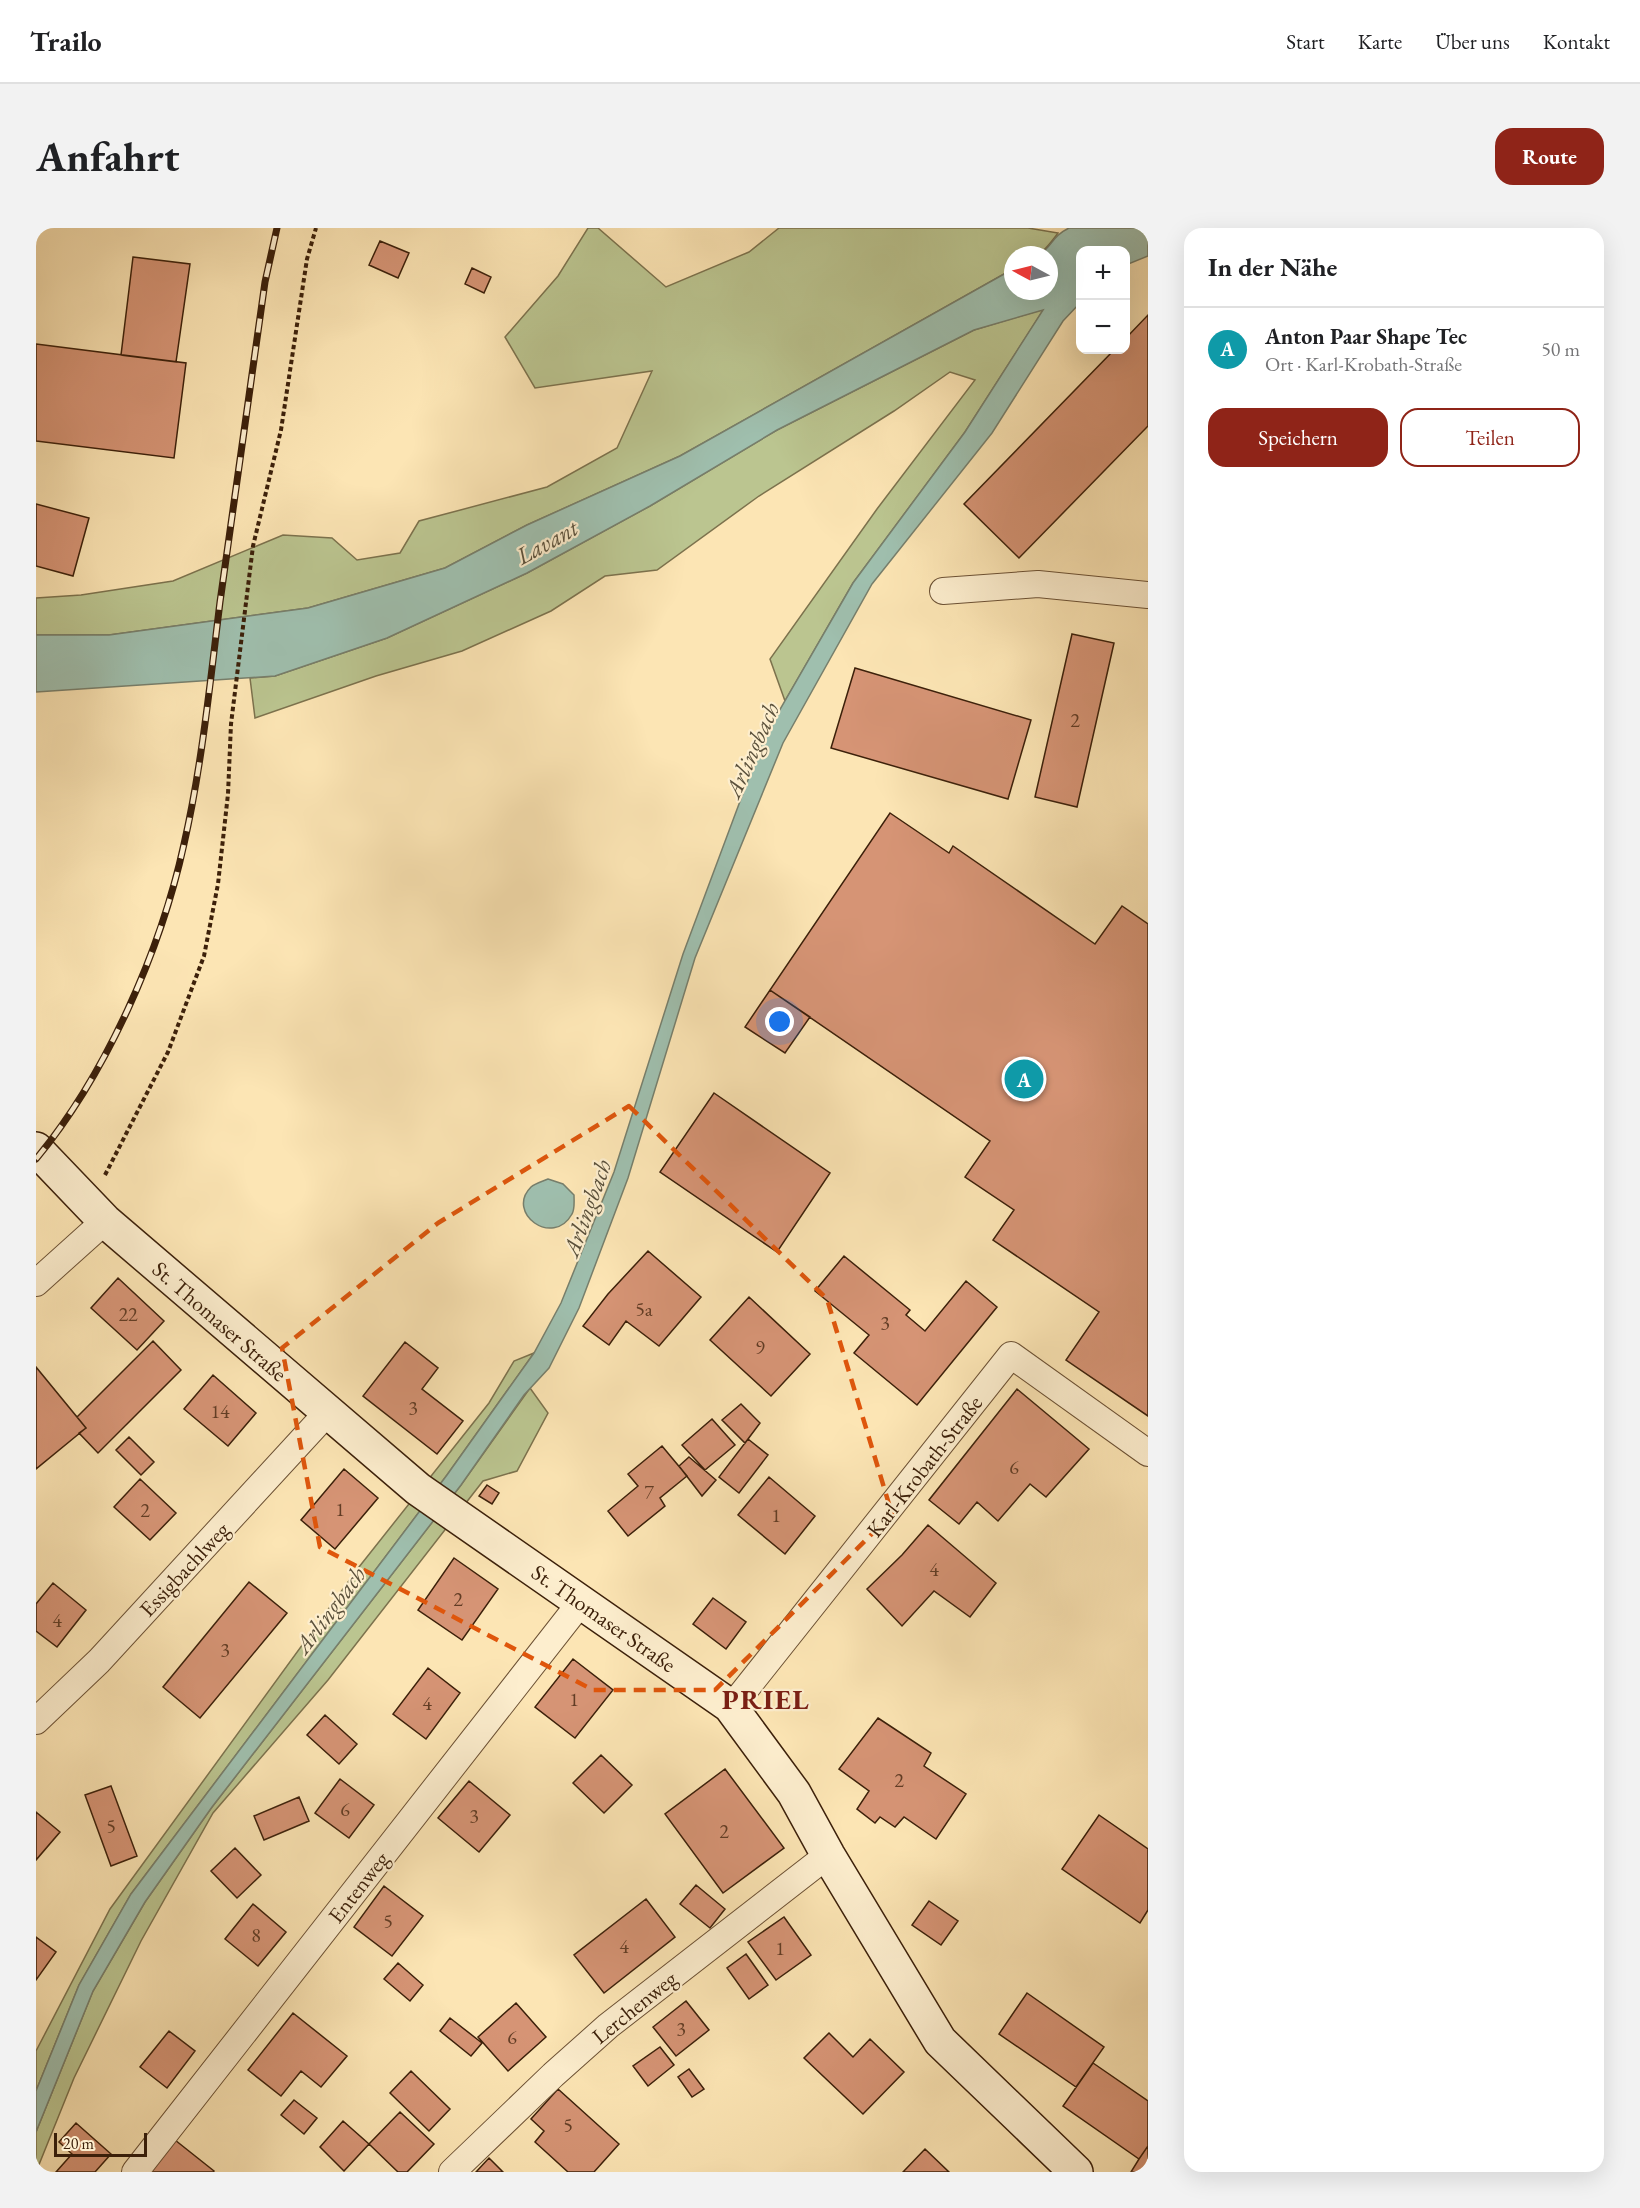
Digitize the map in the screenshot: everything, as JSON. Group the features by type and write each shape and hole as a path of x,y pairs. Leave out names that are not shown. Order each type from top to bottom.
{"main road":[{"name":"St. Thomaser Straße","path":"36,1149 105,1221 418,1489 730,1706 794,1793 828,1855 940,2041 1076,2172"}],"street":[{"path":"943,591 1038,584 1148,595"},
{"path":"36,1283 105,1221"},
{"name":"Karl-Krobath-Straße","path":"730,1706 1011,1355 1148,1453"},
{"name":"Essigbachlweg","path":"36,1721 99,1661 327,1413"},
{"name":"Entenweg","path":"135,2172 581,1602"},
{"name":"Lerchenweg","path":"452,2172 529,2097 608,2026 828,1855"}],"path":[{"path":"100,1184 168,1052 204,956 218,884 228,794 231,724 253,546 281,430 308,259 316,228"}],"highlighted area":[{"path":"629,1106 827,1299 892,1514 715,1690 593,1690 320,1547 282,1348 438,1223"}],"green space":[{"path":"588,228 598,228 666,287 749,252 779,228 1028,228 1058,233 1048,246 1004,246 1004,274 680,456 527,525 445,568 308,608 109,635 36,635 36,598 81,595 173,581 283,535 332,538 357,560 400,553 419,521 547,487 617,448 652,371 535,388 505,337 558,276"},
{"path":"1044,309 965,432 853,583 785,701 770,659 877,509 975,380 950,372 894,411 759,496 657,570 605,576 551,611 462,651 376,676 255,718 250,678 275,676 387,638 527,573 650,506 777,430 974,330"},
{"path":"534,1353 447,1475 131,1894 79,1985 36,2091 36,2051 110,1909 359,1567 489,1403 514,1361"},
{"path":"530,1388 548,1413 517,1471 483,1481 328,1680 213,1813 141,1941 74,2078 36,2172 36,2132 93,1991 145,1902 212,1807 461,1485"}],"water":[{"name":"Lavant","path":"1069,228 1148,228 1148,256 1130,263 1130,246 1076,246 1076,307 1063,321 992,433 872,584 783,743 695,958 628,1178 579,1308 549,1368 524,1395 461,1485 212,1807 145,1902 93,1991 36,2132 36,2091 79,1985 131,1894 447,1475 534,1353 561,1303 614,1172 683,954 764,737 853,583 965,432 1043,310 974,330 777,430 650,506 527,573 387,638 275,676 36,692 36,635 109,635 308,608 445,568 527,525 680,456 1004,274 1004,300 1058,300 1058,246 1049,246 1059,234"},
{"path":"548,1179 563,1184 574,1195 572,1214 564,1224 554,1228 535,1223 528,1216 524,1207 525,1197 531,1187"}],"building":[{"path":"380,241 409,253 398,278 369,265"},
{"path":"133,257 190,264 176,362 121,355"},
{"path":"472,268 491,277 484,293 465,284"},
{"path":"1148,315 1148,426 1019,558 964,504 1110,354 1130,354 1130,334"},
{"path":"36,344 186,363 174,458 36,441"},
{"path":"36,504 89,518 73,576 36,566"},
{"path":"1072,634 1114,643 1077,807 1035,797"},
{"path":"855,668 1031,720 1008,799 831,748"},
{"path":"890,813 949,853 953,846 1095,944 1122,906 1148,924 1148,1416 1066,1360 1099,1312 993,1240 1014,1210 965,1177 990,1141 770,990"},
{"path":"770,990 810,1017 785,1053 745,1027"},
{"path":"714,1093 830,1173 777,1252 660,1172"},
{"path":"648,1251 701,1297 659,1346 626,1321 609,1345 583,1326 608,1294"},
{"path":"844,1256 910,1310 906,1315 925,1331 966,1281 997,1307 917,1405 854,1353 869,1335 815,1291"},
{"path":"118,1278 164,1321 137,1350 91,1308"},
{"path":"749,1297 810,1354 771,1396 710,1340"},
{"path":"153,1341 181,1370 98,1453 79,1433 86,1428 77,1417"},
{"path":"405,1342 438,1368 422,1389 463,1421 437,1454 363,1396"},
{"path":"36,1367 86,1428 36,1469"},
{"path":"213,1375 256,1413 228,1446 184,1409"},
{"path":"1017,1389 1089,1449 1046,1497 1030,1484 998,1521 977,1502 959,1524 929,1500"},
{"path":"741,1404 760,1423 745,1443 722,1420"},
{"path":"712,1419 735,1445 705,1470 682,1445"},
{"path":"129,1437 154,1462 141,1475 116,1450"},
{"path":"748,1439 768,1455 739,1493 719,1477"},
{"path":"662,1446 687,1476 660,1498 665,1506 628,1536 608,1511 638,1486 628,1474"},
{"path":"689,1457 716,1480 702,1496 679,1466"},
{"path":"344,1469 378,1498 335,1549 301,1520"},
{"path":"769,1477 815,1516 785,1554 738,1515"},
{"path":"140,1479 176,1513 150,1540 114,1507"},
{"path":"487,1485 499,1493 492,1504 479,1496"},
{"path":"928,1525 996,1583 970,1617 934,1591 902,1626 867,1589 902,1555"},
{"path":"454,1558 498,1589 462,1640 418,1610"},
{"path":"249,1582 287,1613 200,1718 163,1687"},
{"path":"53,1583 86,1610 57,1647 36,1631 36,1604"},
{"path":"713,1598 746,1622 726,1649 693,1624"},
{"path":"573,1659 613,1690 575,1738 535,1707"},
{"path":"428,1668 460,1693 426,1739 393,1714"},
{"path":"325,1715 357,1744 339,1764 307,1735"},
{"path":"878,1718 931,1753 924,1766 966,1794 936,1839 904,1817 895,1827 880,1817 875,1823 857,1809 869,1791 839,1769"},
{"path":"601,1755 632,1785 604,1813 573,1783"},
{"path":"725,1769 784,1848 723,1893 665,1814"},
{"path":"340,1779 374,1805 349,1838 315,1813"},
{"path":"469,1781 510,1815 479,1852 438,1818"},
{"path":"111,1786 137,1856 111,1866 85,1795"},
{"path":"299,1797 309,1821 264,1840 254,1816"},
{"path":"36,1812 60,1832 36,1860"},
{"path":"1099,1815 1148,1849 1148,1910 1140,1923 1062,1869"},
{"path":"235,1848 261,1875 237,1898 211,1871"},
{"path":"696,1885 725,1909 710,1928 680,1904"},
{"path":"384,1886 423,1916 392,1956 354,1927"},
{"path":"646,1899 675,1937 604,1993 574,1955"},
{"path":"929,1901 958,1921 941,1945 912,1925"},
{"path":"253,1904 286,1932 258,1966 225,1939"},
{"path":"784,1917 811,1955 776,1980 748,1942"},
{"path":"36,1937 56,1952 36,1980"},
{"path":"746,1954 768,1985 749,1999 727,1968"},
{"path":"398,1963 423,1985 410,2001 384,1979"},
{"path":"1027,1993 1104,2047 1076,2087 999,2034"},
{"path":"686,2001 709,2030 676,2056 653,2027"},
{"path":"516,2003 546,2037 508,2071 478,2037"},
{"path":"293,2013 347,2056 321,2087 301,2071 281,2096 248,2070"},
{"path":"450,2018 482,2043 471,2056 440,2031"},
{"path":"169,2031 195,2051 167,2088 140,2067"},
{"path":"829,2033 853,2057 870,2039 904,2072 863,2114 804,2058"},
{"path":"660,2047 674,2065 648,2086 633,2066"},
{"path":"1093,2063 1148,2101 1148,2146 1139,2159 1063,2106"},
{"path":"689,2069 704,2089 692,2097 678,2077"},
{"path":"411,2071 450,2109 429,2131 390,2093"},
{"path":"558,2089 619,2144 594,2172 568,2172 535,2142 544,2131 531,2119"},
{"path":"294,2100 317,2118 304,2134 281,2115"},
{"path":"400,2112 434,2144 407,2172 398,2172 369,2144"},
{"path":"343,2121 369,2144 344,2171 320,2147"},
{"path":"76,2123 111,2154 95,2172 56,2172 72,2154 59,2142"},
{"path":"175,2140 214,2171 150,2172"},
{"path":"1148,2146 1148,2172 1131,2172 1139,2159"},
{"path":"925,2149 949,2172 903,2172"},
{"path":"489,2158 503,2172 476,2172"}],"railway":[{"path":"36,1159 62,1126 108,1050 146,968 174,885 201,754 265,282 277,228"}],"place":[{"name":"Anton Paar Shape Tec","path":"1024,1079"}],"district":[{"name":"PRIEL","path":"766,1699"}],"water label":[{"name":"Arlingbach","path":"752,750"},
{"name":"Arlingbach","path":"587,1208"},
{"name":"Arlingbach","path":"330,1610"}]}
